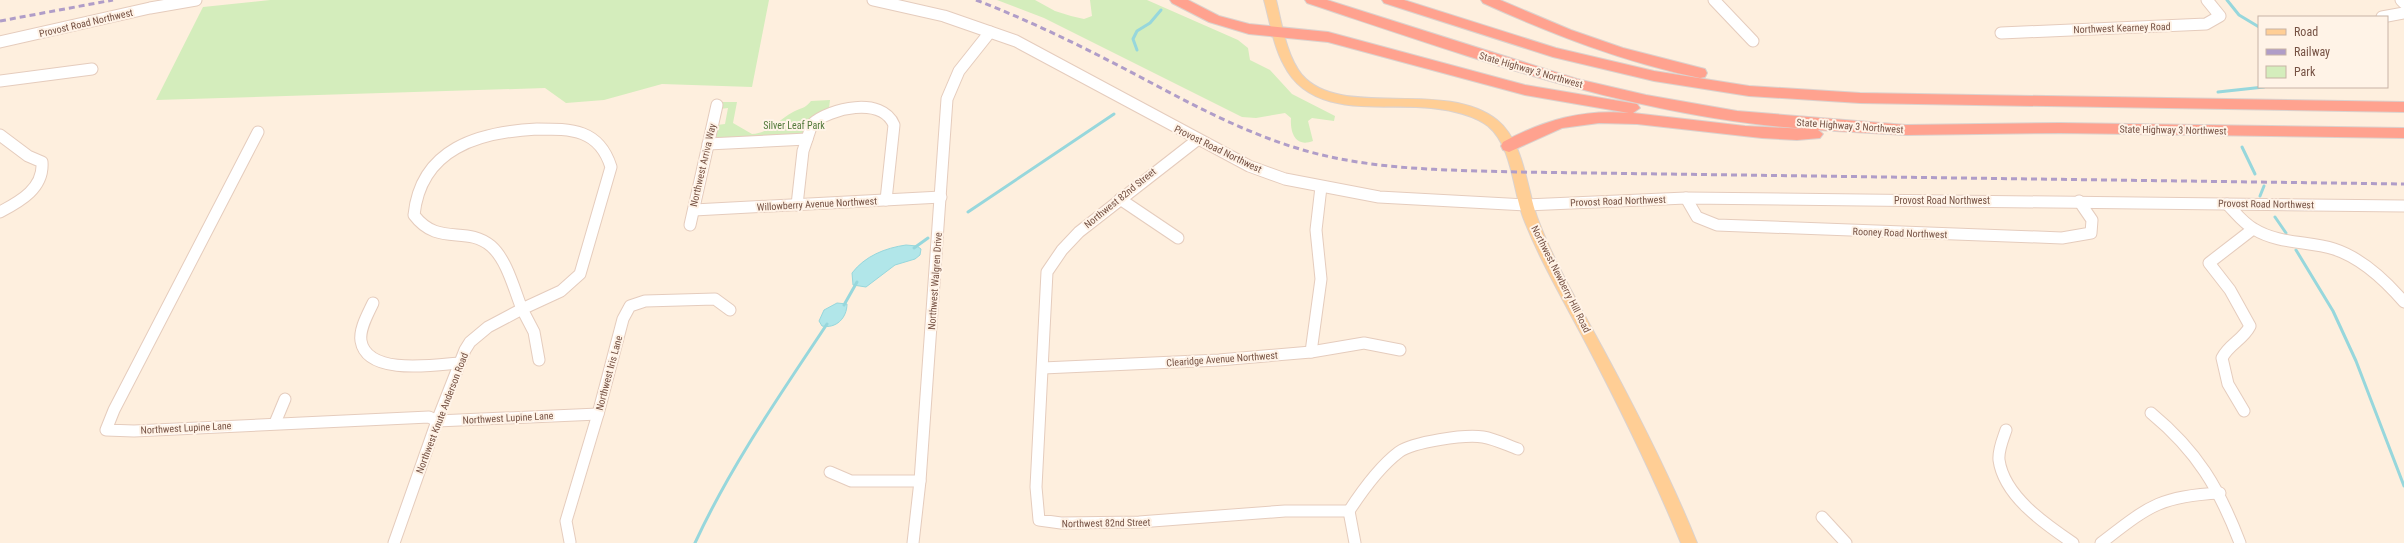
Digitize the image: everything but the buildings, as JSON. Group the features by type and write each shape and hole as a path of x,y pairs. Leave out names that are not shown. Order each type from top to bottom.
{"highway":[{"path":"1177,0 1225,23 1249,29 1328,37 1552,96 1815,134"},
{"name":"State Highway 3 Northwest","path":"1312,0 1534,72 1618,95 1745,117 1801,123 1906,130 2060,128 2404,133"},
{"path":"1389,0 1553,52 1654,76 1771,93 1890,98 2404,107"},
{"path":"1488,0 1569,36 1647,61 1752,82 1890,98"},
{"path":"1509,146 1550,127 1572,120 1596,117 1654,121 1772,134 1868,134 1906,130"}],"main road":[{"name":"Northwest Newberry Hill Road","path":"1270,0 1294,76 1305,86 1317,93 1344,100 1463,107 1492,123 1509,146 1526,206 1547,256 1652,457 1690,543"}],"street":[{"name":"Provost Road Northwest","path":"0,43 150,8 196,0"},
{"name":"Provost Road Northwest","path":"873,0 944,16 1016,41 1054,60 1196,140 1249,166 1285,180 1379,196 1526,206 1686,198 2079,201 2404,206"},
{"path":"1714,0 1738,22 1753,40"},
{"name":"Northwest Kearney Road","path":"2001,33 2206,24 2220,16 2206,0"},
{"path":"2401,0 2404,3"},
{"path":"2388,16 2404,13"},
{"name":"Northwest Walgren Drive","path":"913,543 920,481 946,119 950,89 962,63 990,32"},
{"path":"0,81 92,69"},
{"name":"Northwest Arriva Way","path":"690,226 717,105"},
{"path":"797,205 807,139 813,122 827,112 873,109 891,115 894,125 886,200"},
{"name":"Northwest Knute Anderson Road","path":"394,543 437,421 459,363 470,342 478,334 522,309 545,300 572,284 580,274 611,167 609,158 601,144 584,134 567,129 537,129 496,133 477,137 461,145 431,168 414,201 414,215 425,227 438,232 479,238 491,246 497,254 522,309"},
{"name":"Northwest Lupine Lane","path":"258,132 114,410 106,430 134,431 275,423 429,417 437,421 598,414"},
{"path":"0,135 28,156 42,162 43,166 42,175 34,190 21,200 0,212"},
{"path":"708,144 807,139"},
{"name":"Northwest 82nd Street","path":"1196,140 1162,164 1065,245 1047,272 1036,487 1039,520 1058,525 1091,522 1127,523 1187,520 1277,512 1349,511"},
{"path":"1311,352 1321,279 1320,254 1316,230 1321,187"},
{"name":"Willowberry Avenue Northwest","path":"694,210 941,197"},
{"name":"Rooney Road Northwest","path":"1686,198 1691,210 1700,220 1717,225 2062,238 2091,233 2092,220 2079,201"},
{"path":"1120,199 1178,238"},
{"path":"2227,204 2253,229 2281,239 2334,249 2355,258 2391,287 2404,302"},
{"path":"2244,411 2228,384 2222,358 2228,347 2247,333 2250,326 2230,290 2209,263 2253,229"},
{"name":"Northwest Iris Lane","path":"570,542 566,521 598,414 623,319 630,306 645,301 715,299 730,310"},
{"path":"373,303 364,323 361,342 367,356 375,362 392,365 459,363"},
{"path":"522,309 534,332 540,360"},
{"name":"Clearidge Avenue Northwest","path":"1043,368 1219,360 1311,352 1364,343 1400,350"},
{"path":"275,423 285,400"},
{"path":"2151,413 2191,447 2220,493 2240,543"},
{"path":"2006,430 1999,458 2002,473 2034,513 2050,529 2073,543"},
{"path":"1355,543 1349,511 1364,488 1398,452 1415,445 1436,440 1482,437 1518,449"},
{"path":"830,472 851,481 920,481"},
{"path":"2101,543 2125,524 2164,500 2191,495 2220,493"},
{"path":"1822,517 1846,543"}],"green space":[{"path":"270,0 769,0 752,87 662,84 604,100 566,103 545,88 156,100 203,7"},
{"path":"997,0 1035,0 1055,11 1084,19 1092,16 1090,0 1147,0 1238,40 1248,48 1250,60 1270,70 1292,94 1335,116 1334,121 1312,118 1308,121 1313,141 1307,143 1302,142 1295,137 1291,128 1291,118 1285,113 1256,118 1242,117 1044,18"},
{"name":"Silver Leaf Park","path":"830,100 829,108 800,136 717,139 715,137 717,125 725,124 728,108 720,109 722,102 737,102 733,123 752,134 769,129 788,115 805,107 811,101"}],"water":[{"path":"906,245 917,246 921,249 920,255 915,259 895,265 866,287 853,285 852,273 869,257 891,248"},
{"path":"837,303 847,304 843,318 832,326 822,326 819,321 824,310"}],"waterway":[{"path":"2227,0 2239,15 2258,26"},
{"path":"1137,50 1133,39 1137,31 1150,23 1161,10"},
{"path":"2218,92 2258,88"},
{"path":"968,212 1114,114"},
{"path":"2242,147 2255,174"},
{"path":"2260,196 2264,186"},
{"path":"2275,217 2286,233"},
{"path":"914,248 928,238"},
{"path":"2296,250 2333,311 2356,361 2404,486"},
{"path":"844,305 857,282"},
{"path":"695,543 740,458 827,324"}],"railway":[{"path":"0,21 113,0"},
{"path":"976,0 1052,33 1108,60 1235,125 1280,143 1329,157 1355,162 1409,168 1516,172 2404,184"}]}
